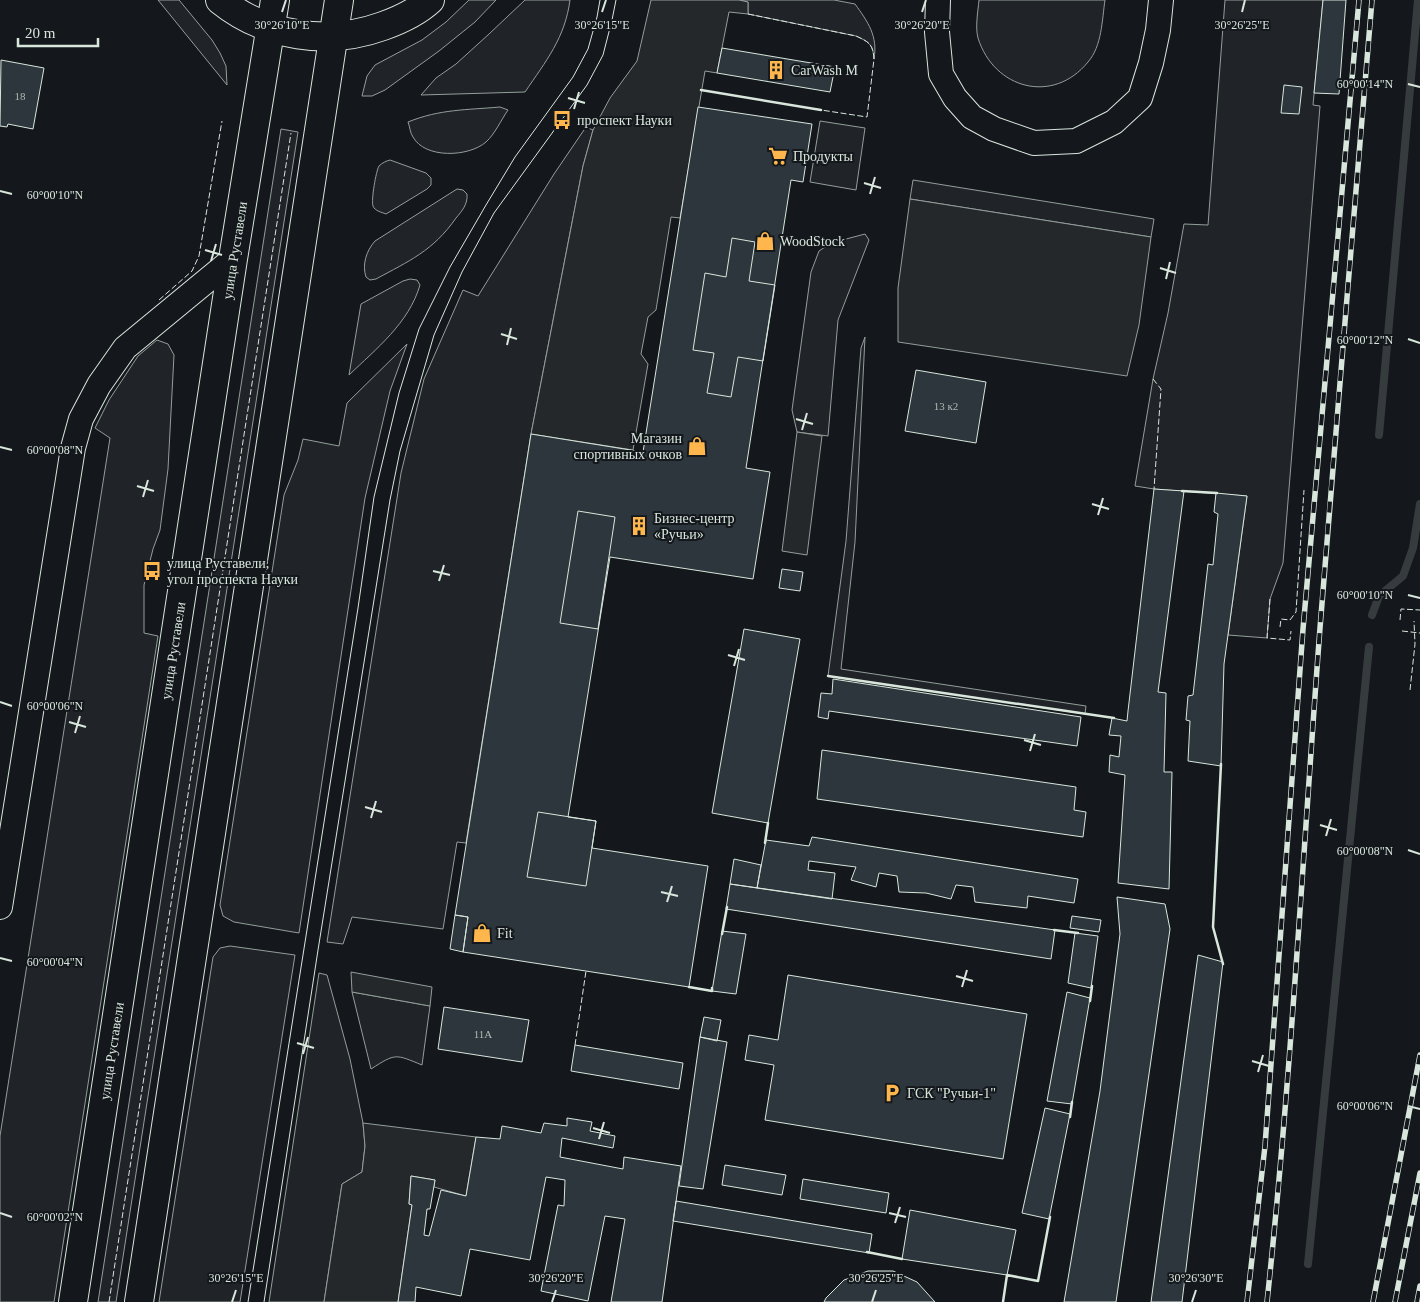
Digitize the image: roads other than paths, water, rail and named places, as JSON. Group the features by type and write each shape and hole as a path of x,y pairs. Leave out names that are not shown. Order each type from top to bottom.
{"main road":[{"path":"220,0 249,19 271,28 302,36 334,37 366,32 398,21 430,0"},
{"name":"улица Руставели","path":"73,1302 233,260 275,0"},
{"path":"138,1302 339,0"}],"street":[{"path":"938,0 937,32 941,74 955,98 972,117 994,129 1034,143 1076,141 1114,122 1140,98 1152,63 1161,0"},
{"path":"0,907 72,458 81,419 99,386 125,348 233,260"}],"waterway":[{"path":"1379,435 1418,0"},
{"path":"1372,615 1379,596 1403,576 1413,548 1420,504"},
{"path":"1308,1264 1369,647"}],"tram line":[{"path":"248,1302 374,497 399,393 419,329 450,267 515,157 573,77 588,49 600,0"},
{"path":"264,1302 318,950 390,500 400,451 434,335 462,272 494,213 587,85 603,55 616,0"}],"railway":[{"path":"1247,1302 1265,1146 1303,629 1359,0"},
{"path":"1267,1302 1290,1050 1326,550 1372,0"},
{"path":"1373,1302 1420,1055"},
{"path":"1395,1302 1420,1173"},
{"path":"1417,1302 1420,1286"}],"place":[{"name":"CarWash M","path":"776,70"},
{"name":"проспект Науки","path":"562,120"},
{"name":"Продукты","path":"778,156"},
{"name":"WoodStock","path":"765,241"},
{"name":"Магазин спортивных очков","path":"697,446"},
{"name":"Бизнес-центр «Ручьи»","path":"639,526"},
{"name":"улица Руставели, угол проспекта Науки","path":"152,571"},
{"name":"Fit","path":"482,933"},
{"name":"ГСК \"Ручьи-1\"","path":"892,1093"}]}
